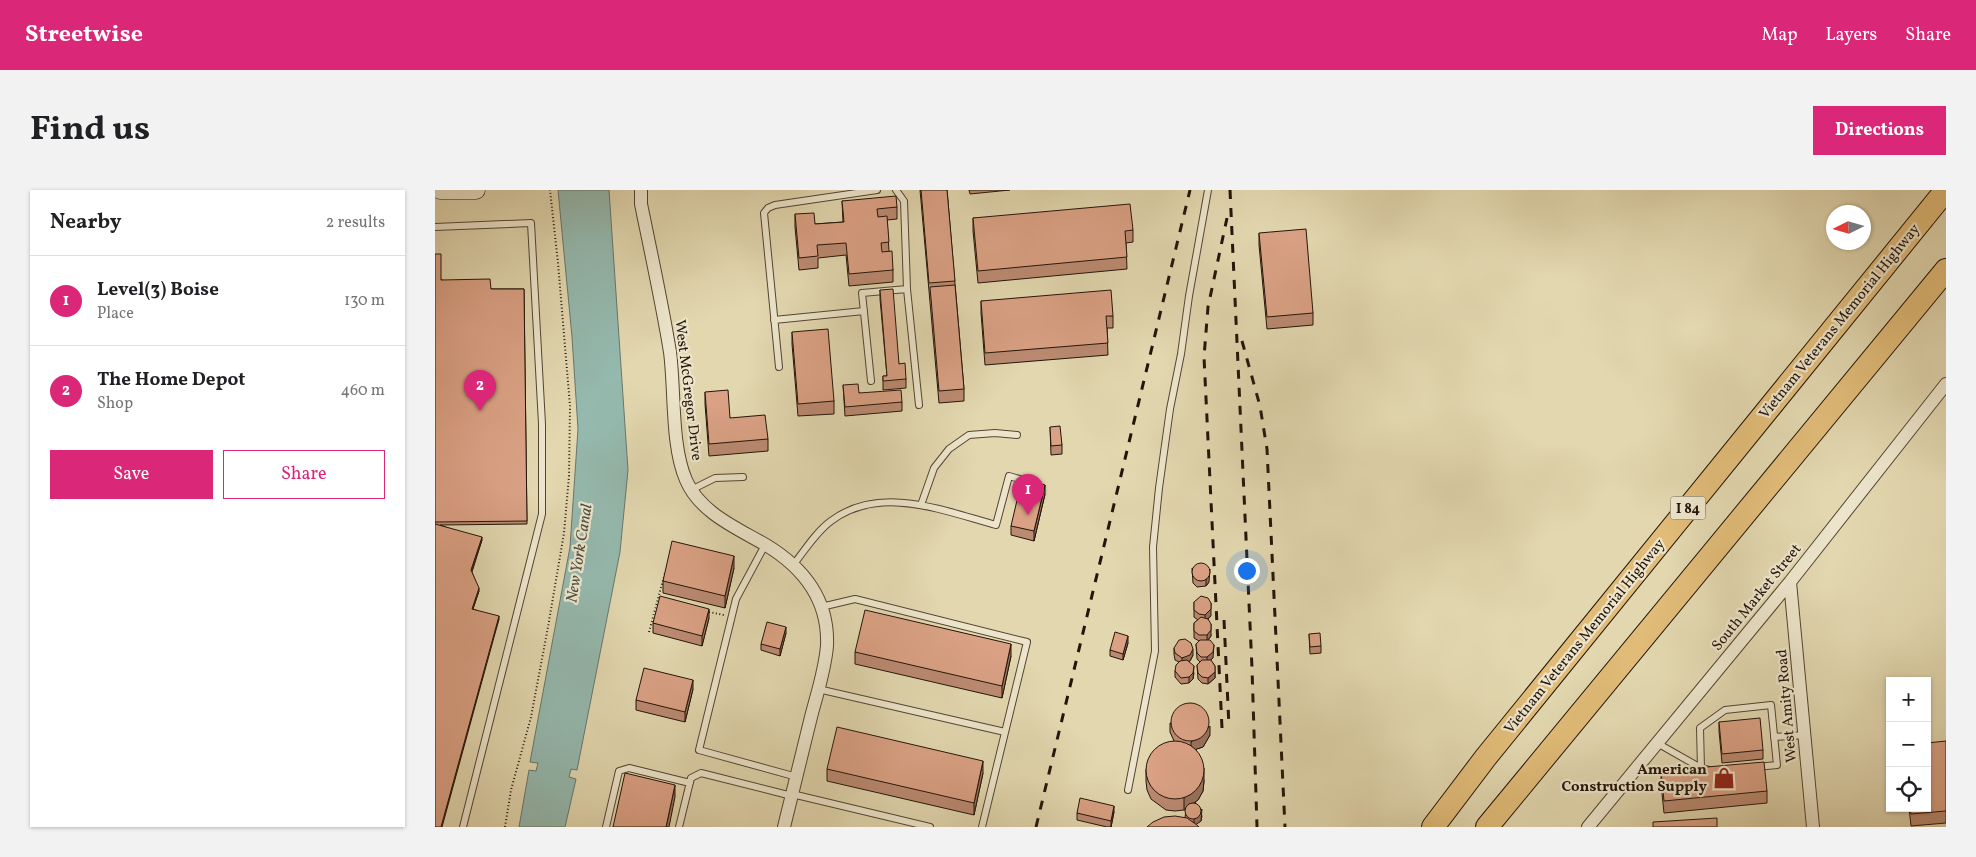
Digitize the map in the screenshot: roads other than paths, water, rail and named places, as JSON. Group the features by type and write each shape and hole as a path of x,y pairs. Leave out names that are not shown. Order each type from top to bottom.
{"highway":[{"name":"Vietnam Veterans Memorial Highway","path":"1433,827 1486,757 1946,190"},
{"path":"1487,827 1946,270"}],"street":[{"path":"440,190 476,190"},
{"name":"West McGregor Drive","path":"641,190 641,204 670,352 681,467 691,490 705,508 718,518 794,564 811,585 821,607 827,631 827,647 818,689 784,827"},
{"name":"South Market Street","path":"1588,827 1790,582 1946,384"},
{"name":"West Amity Road","path":"1790,582 1813,827"}],"lane":[{"path":"779,367 764,213 775,204 877,190"},
{"path":"896,190 904,201 907,289 919,405"},
{"path":"1129,790 1155,651 1153,547 1159,488 1170,409 1208,190"},
{"path":"435,227 531,224 542,424 542,514 463,827"},
{"path":"871,381 862,294 907,289"},
{"path":"775,320 864,311"},
{"path":"921,505 934,468 949,449 969,435 995,433 1017,436"},
{"path":"794,564 831,521 865,505 887,502 921,505 996,525 1009,476 1032,482"},
{"path":"691,490 715,478 743,477"},
{"path":"765,545 735,599 699,750 797,777"},
{"path":"821,607 855,599 1027,642 982,827"},
{"path":"818,689 1005,732"},
{"path":"1701,768 1700,728 1725,710 1771,705 1777,765 1749,767"},
{"path":"1774,737 1805,735"},
{"path":"1657,743 1701,768 1721,770"},
{"path":"605,827 619,771 629,768 689,783"},
{"path":"679,827 691,778 701,773 931,827"}],"water":[{"name":"New York Canal","path":"558,190 609,190 628,470 620,552 577,770 571,769 569,777 576,779 565,827 519,827 529,770 536,771 538,763 530,762 570,547 578,429 572,337"}],"railway":[{"path":"1036,827 1190,190"},
{"path":"1230,190 1252,668 1257,827"},
{"path":"1222,728 1204,357 1208,307 1227,218"},
{"path":"1242,341 1260,406 1267,449 1285,827"},
{"path":"1224,620 1229,727"}],"place":[{"name":"The Home Depot","path":"480,411"},
{"name":"Level(3) Boise","path":"1028,515"},
{"name":"American Construction Supply","path":"1724,778"}]}
